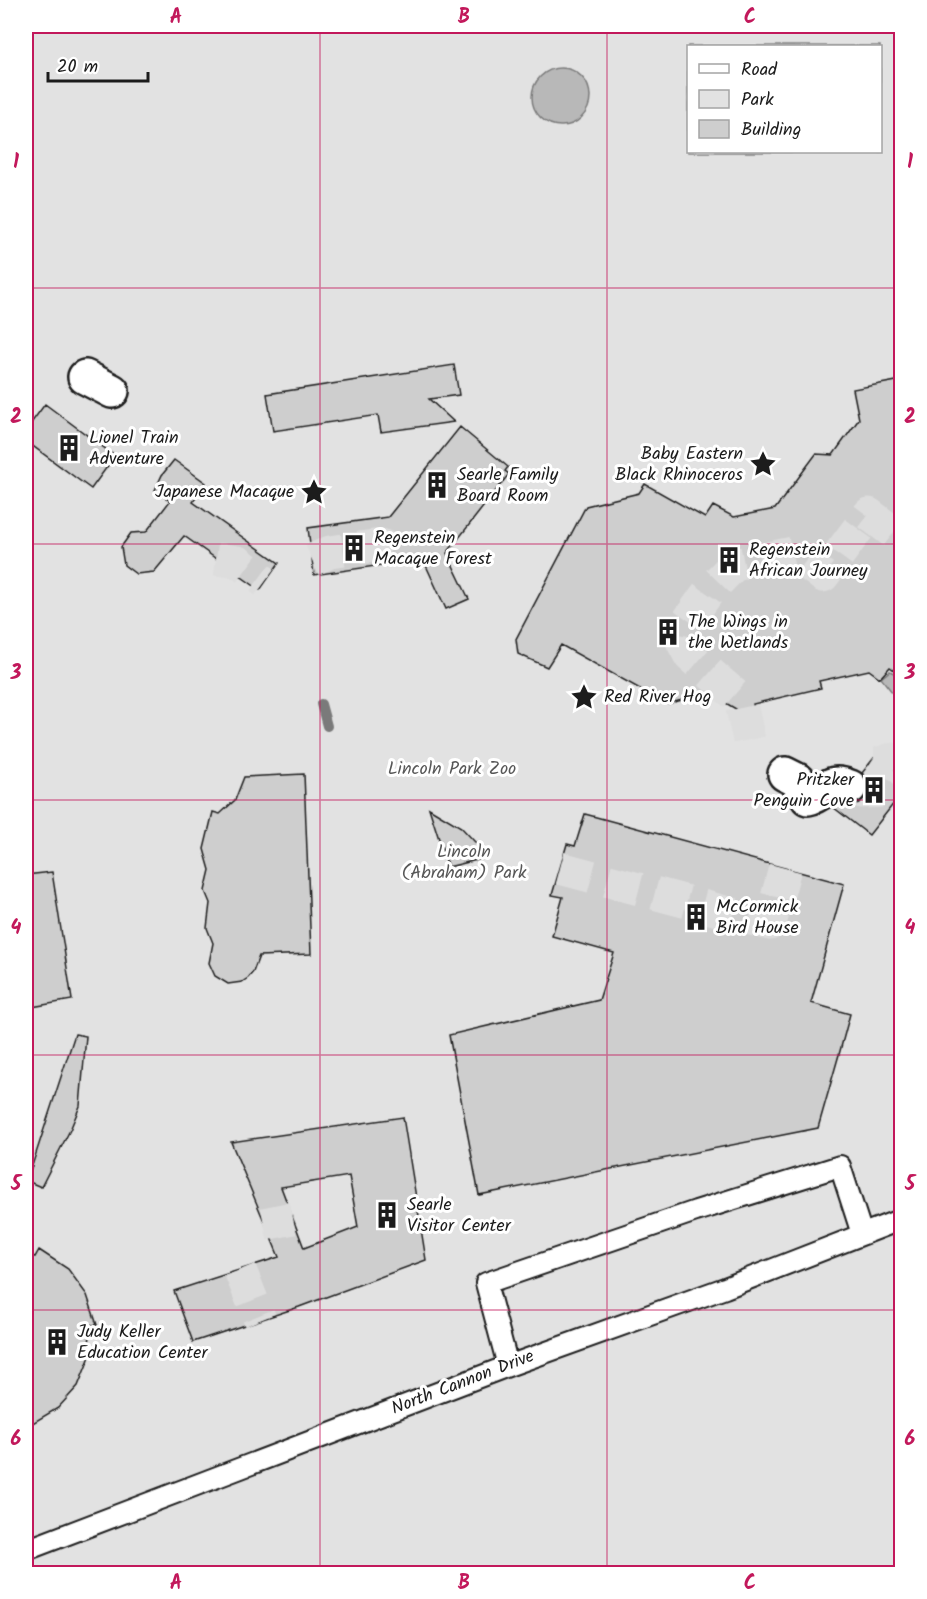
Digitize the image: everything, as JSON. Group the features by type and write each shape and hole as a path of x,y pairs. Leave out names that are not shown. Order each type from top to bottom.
{"street":[{"path":"785,774 799,781 808,798 813,798 828,786 837,783 850,787"}],"lane":[{"path":"508,1366 486,1283 696,1211 840,1166 862,1234"},
{"name":"North Cannon Drive","path":"26,1550 508,1366 725,1288 902,1219"}],"green space":[{"name":"Lincoln (Abraham) Park","path":"26,26 901,26 901,1573 26,1574"}],"shaded area":[{"path":"555,68 567,68 582,76 590,91 590,103 582,118 567,126 555,126 540,118 532,103 532,91 540,76"},
{"path":"890,671 901,677 901,714 896,697 881,678"}],"building":[{"path":"454,365 459,395 429,399 454,422 381,432 378,415 273,431 267,394"},
{"name":"Regenstein African Journey","path":"902,380 902,676 890,667 880,678 869,670 819,681 821,688 753,704 756,721 709,693 667,704 561,645 547,667 518,654 516,639 586,506 639,493 645,484 705,518 713,506 734,517 775,509 816,454 833,455 859,419 853,389"},
{"name":"Lionel Train Adventure","path":"45,404 115,456 91,489 26,441 26,430"},
{"path":"460,427 508,467 505,471 509,474 447,553 469,599 446,609 423,559 314,575 308,528 388,517"},
{"path":"174,460 206,483 193,502 279,563 260,590 184,536 154,572 136,574 124,565 121,547 131,533 146,532 170,501 155,490 162,475"},
{"name":"Pritzker Penguin Cove","path":"902,746 902,793 869,835 833,807 838,803 853,805 862,801 868,793 868,784 862,773 877,754 883,750"},
{"path":"304,774 311,954 259,956 248,978 242,982 228,984 215,976 209,963 213,943 207,928 210,903 205,891 210,870 204,849 213,812 220,814 235,800 244,777"},
{"path":"429,808 461,827 489,857 448,867"},
{"path":"585,814 844,884 811,1003 850,1014 840,1051 818,1128 479,1195 449,1035 599,1000 614,953 552,936 563,897 552,895 567,844 575,846"},
{"path":"52,872 72,1000 26,1008 26,875"},
{"path":"75,1034 86,1036 80,1106 41,1187 27,1181"},
{"name":"Searle Visitor Center","path":"403,1117 426,1260 299,1307 193,1342 174,1291 279,1257 231,1142","holes":["349,1176 358,1227 304,1248 281,1187"]},
{"name":"Judy Keller Education Center","path":"39,1250 68,1269 87,1295 97,1325 90,1325 89,1359 78,1386 58,1408 26,1427 26,1254 35,1257"}],"waterway":[{"path":"321,704 327,726"}],"tunnel":[{"path":"749,740 740,699 690,656 682,641 685,625 709,591 734,565 793,553 823,576 869,514 902,539"},
{"path":"312,560 330,552 381,545 398,554"},
{"path":"216,559 238,562 265,582"},
{"path":"871,762 878,764 893,759 902,766"},
{"path":"850,787 862,792 890,791 902,777"},
{"path":"560,868 770,924 785,868"},
{"path":"264,1224 293,1218"},
{"path":"240,1270 260,1320"}],"place":[{"name":"Lionel Train Adventure","path":"69,448"},
{"name":"Baby Eastern Black Rhinoceros","path":"763,464"},
{"name":"Searle Family Board Room","path":"437,485"},
{"name":"Japanese Macaque","path":"314,492"},
{"name":"Regenstein Macaque Forest","path":"354,548"},
{"name":"Regenstein African Journey","path":"729,560"},
{"name":"The Wings in the Wetlands","path":"668,632"},
{"name":"Red River Hog","path":"584,697"},
{"name":"Pritzker Penguin Cove","path":"874,790"},
{"name":"McCormick Bird House","path":"696,917"},
{"name":"Searle Visitor Center","path":"387,1215"},
{"name":"Judy Keller Education Center","path":"57,1342"}],"park label":[{"name":"Lincoln Park Zoo","path":"452,769"}]}
